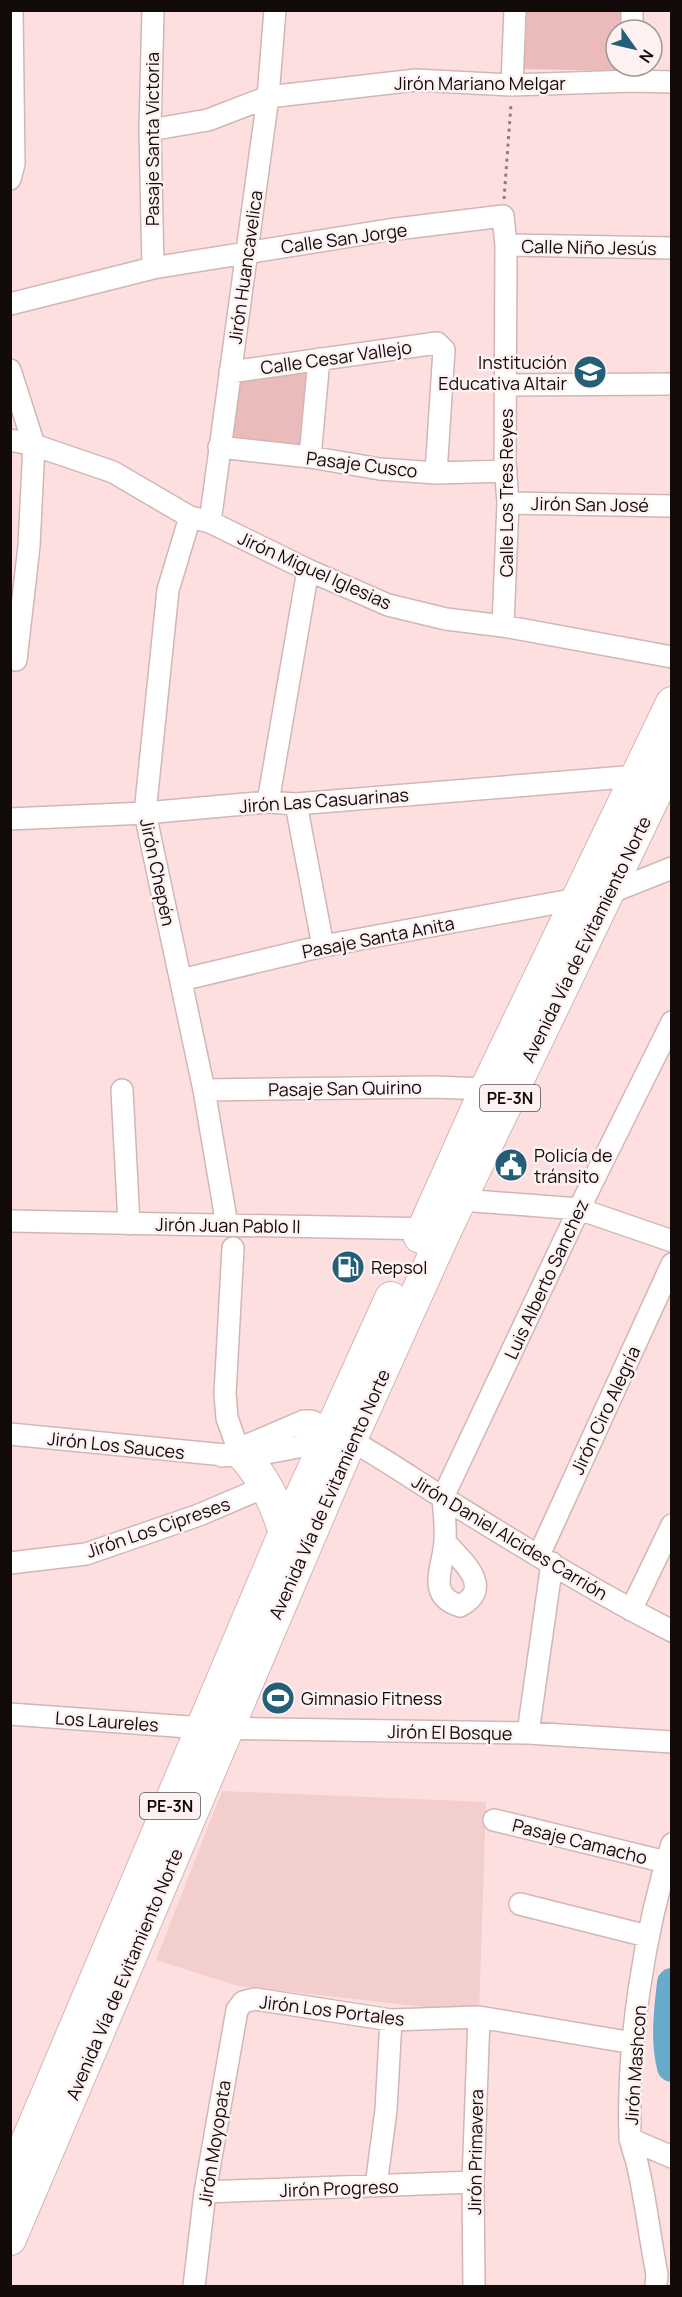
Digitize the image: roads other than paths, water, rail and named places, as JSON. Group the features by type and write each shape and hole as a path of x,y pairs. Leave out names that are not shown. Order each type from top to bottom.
{"highway":[{"name":"Avenida Vía de Evitamiento Norte","path":"10,2182 215,1728 342,1435 347,1393 435,1229 486,1089 672,703"},
{"name":"Avenida Vía de Evitamiento Norte","path":"435,1229 461,1200 672,759"},
{"name":"Avenida Vía de Evitamiento Norte","path":"250,1647 285,1532 342,1435"},
{"path":"235,1454 267,1486 285,1532"},
{"name":"Avenida Vía de Evitamiento Norte","path":"10,2239 215,1728"}],"street":[{"path":"10,178 14,164 12,10"},
{"name":"Pasaje Santa Victoria","path":"153,10 150,130 153,268"},
{"name":"Jirón Huancavelica","path":"200,520 219,447 248,252 268,97 275,10"},
{"path":"512,85 515,10"},
{"name":"Jirón Mariano Melgar","path":"150,130 208,120 268,97 416,80 512,85 604,77"},
{"name":"Jirón Mariano Melgar","path":"652,78 672,82"},
{"name":"Calle San Jorge","path":"10,304 153,268 388,230 503,216"},
{"name":"Calle Los Tres Reyes","path":"503,216 506,245 508,502 503,626"},
{"name":"Calle Niño Jesús","path":"506,245 672,248"},
{"name":"Calle Cesar Vallejo","path":"230,372 437,342 444,350 436,473"},
{"path":"310,457 319,358"},
{"path":"10,370 34,445 29,546 16,660"},
{"path":"506,385 672,384"},
{"name":"Jirón Miguel Iglesias","path":"10,440 34,445 113,472 200,520 388,605 446,619 503,626 672,657"},
{"name":"Pasaje Cusco","path":"219,447 310,457 380,469 436,473 506,471"},
{"name":"Jirón San José","path":"508,502 672,506"},
{"name":"Jirón Chepén","path":"200,520 168,590 145,813 204,1090 227,1225"},
{"path":"268,802 308,570"},
{"name":"Jirón Las Casuarinas","path":"10,819 145,813 268,802 296,804 637,776"},
{"path":"296,804 323,946"},
{"name":"Pasaje Santa Anita","path":"181,980 323,946 609,893 672,868"},
{"name":"Luis Alberto Sanchez","path":"446,1542 443,1497 579,1209 672,1022"},
{"name":"Pasaje San Quirino","path":"204,1090 433,1087 486,1089"},
{"path":"122,1090 129,1224"},
{"path":"461,1200 579,1209 672,1241"},
{"name":"Jirón Juan Pablo II","path":"10,1221 435,1229"},
{"path":"233,1248 225,1394 227,1418 235,1454"},
{"name":"Jirón Ciro Alegría","path":"528,1733 545,1559 672,1264"},
{"name":"Jirón Los Sauces","path":"10,1434 235,1454 304,1421 311,1421 342,1435"},
{"name":"Jirón Daniel Alcides Carrión","path":"342,1435 545,1559 631,1610 672,1631"},
{"name":"Jirón Los Cipreses","path":"10,1563 86,1554 199,1515 267,1486"},
{"path":"631,1610 672,1525"},
{"name":"Los Laureles","path":"10,1714 215,1728"},
{"name":"Jirón El Bosque","path":"215,1728 528,1733 672,1742"},
{"name":"Pasaje Camacho","path":"494,1820 669,1853"},
{"name":"Jirón Mashcon","path":"656,2286 657,2274 644,2199 630,2139 633,2043 647,1936 669,1853"},
{"path":"520,1904 647,1936"},
{"name":"Jirón Los Portales","path":"243,2002 255,2000 391,2020 479,2017 633,2043"},
{"name":"Jirón Moyopata","path":"194,2286 205,2192 237,2010 243,2002"},
{"name":"Jirón Primavera","path":"474,2286 472,2182 479,2017"},
{"path":"376,2186 386,2110 391,2020"},
{"path":"630,2139 672,2157"},
{"name":"Jirón Progreso","path":"205,2192 472,2182"}],"waterway":[{"path":"672,1983 668,2036 672,2067"}],"place":[{"name":"Institución Educativa Altair","path":"590,372"},
{"name":"Policía de tránsito","path":"511,1165"},
{"name":"Repsol","path":"348,1267"},
{"name":"Gimnasio Fitness","path":"278,1698"}]}
